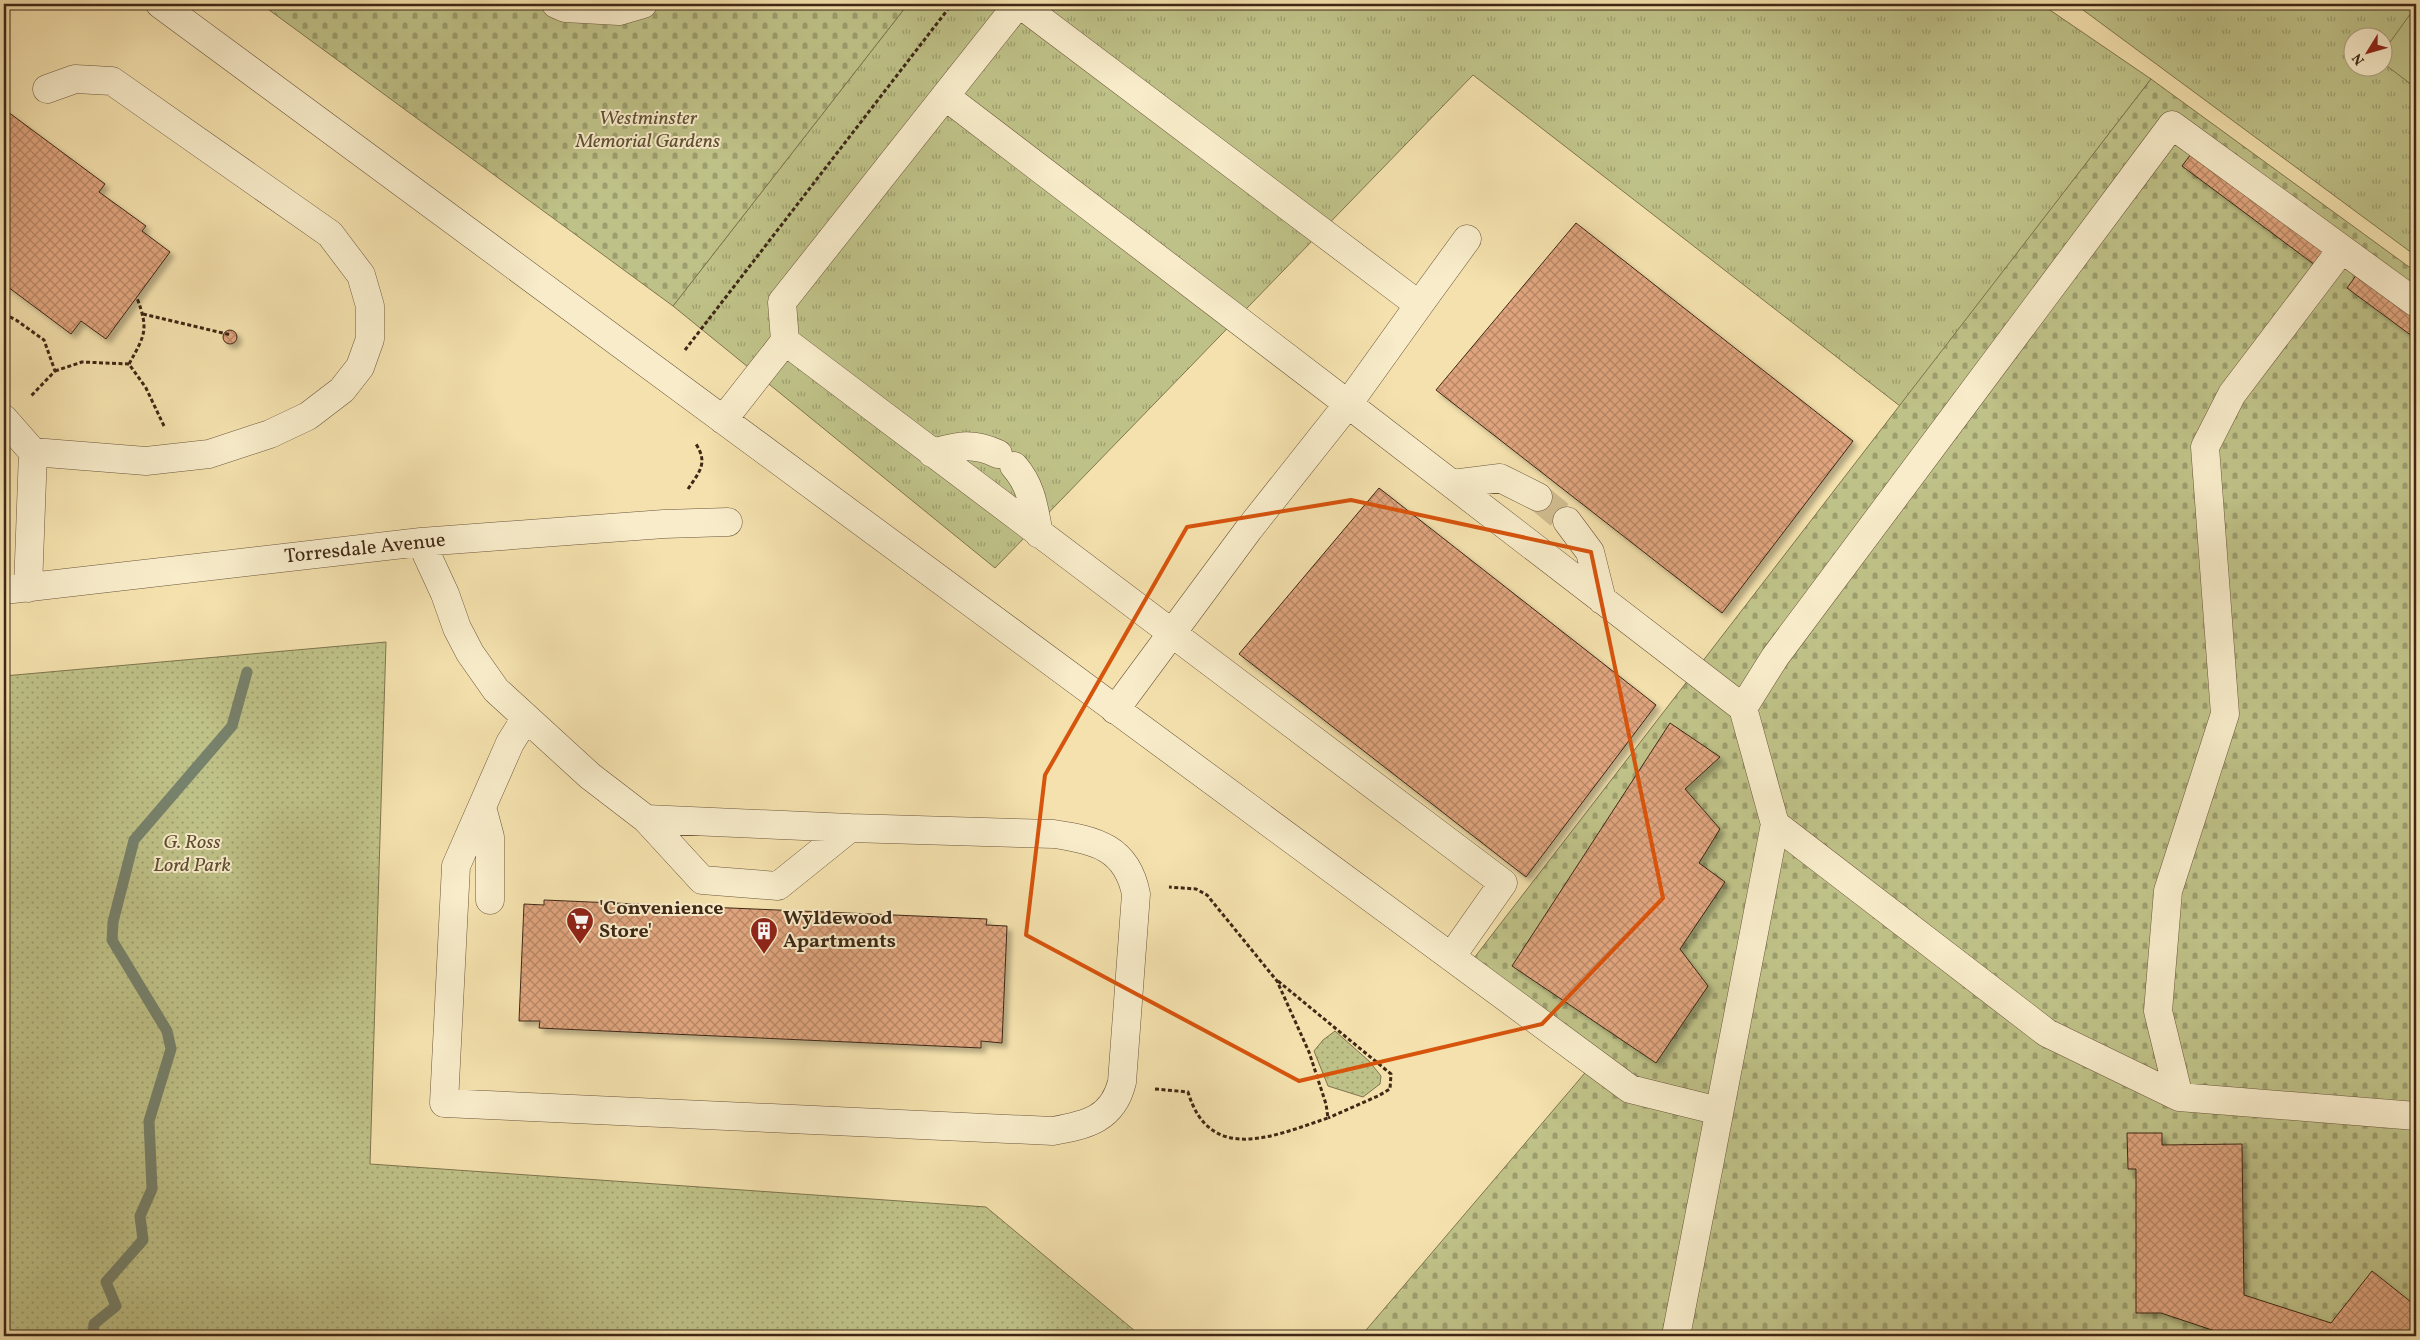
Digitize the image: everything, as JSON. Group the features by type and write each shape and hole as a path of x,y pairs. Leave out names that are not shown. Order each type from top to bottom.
{"street":[{"path":"160,4 1630,1089 1719,1111"},
{"path":"556,4 565,8 619,11 643,4"},
{"path":"723,420 785,341 782,302 1019,4 1419,306"},
{"path":"4,420 32,452 146,461 209,454 270,434 308,416 342,390 360,367 370,339 370,306 361,275 330,234 112,81 75,79 47,89"},
{"path":"945,96 1743,708 1776,824 1676,1336"},
{"path":"1743,708 1775,657 2172,125 2416,303"},
{"path":"1115,710 1249,529 1348,404 1467,239"},
{"path":"2179,1097 2158,1011 2168,890 2225,714 2205,446 2232,394 2342,249"},
{"path":"785,341 1503,883 1451,956"},
{"path":"932,452 961,446 981,446 1006,460 1024,478 1030,492 1039,534"},
{"path":"16,589 32,452"},
{"path":"1452,484 1500,478 1538,497"},
{"path":"1567,521 1590,552 1602,600"},
{"name":"Torresdale Avenue","path":"16,589 421,542 664,524 728,522"},
{"path":"421,542 445,594 457,628 470,653 496,690 590,776 646,819 702,880 778,886 850,828"},
{"path":"525,718 510,743 456,866 444,1103 1054,1131 1082,1126 1107,1112 1117,1100 1122,1082 1136,894 1132,875 1122,860 1105,848 1085,838 1054,834 646,819"},
{"path":"482,807 490,837 490,900"},
{"path":"1776,824 2048,1033 2179,1097 2416,1116"}],"path":[{"path":"129,364 142,341 145,320 137,298"},
{"path":"4,314 16,320 44,340 55,371"},
{"path":"143,314 231,335"},
{"path":"4,420 26,402 55,371 82,362 129,364"},
{"path":"129,364 146,388 171,441 175,458"},
{"path":"1150,1089 1188,1092 1197,1115 1208,1127 1226,1138 1239,1141 1270,1136 1328,1118 1378,1096 1390,1089 1392,1081 1391,1074 1278,981 1207,895 1196,889 1168,887"},
{"path":"1278,981 1322,1087 1328,1118"}],"highlighted area":[{"path":"1351,500 1591,552 1663,898 1542,1024 1299,1081 1026,935 1045,775 1187,527"}],"green space":[{"name":"Westminster Memorial Gardens","path":"261,4 908,4 673,306"},
{"path":"908,4 2041,4 2151,79 1900,406 1473,75 995,568 673,306"},
{"path":"2075,4 2416,4 2416,256"},
{"path":"2416,6 2416,88 2392,70 2392,39"},
{"path":"2151,79 2416,272 2416,1336 1361,1336 1590,1067 1461,975"},
{"name":"G. Ross Lord Park","path":"386,642 370,1164 986,1207 1141,1336 4,1336 4,676"},
{"path":"1335,1031 1369,1061 1381,1076 1380,1084 1363,1097 1328,1086 1314,1051 1323,1040"}],"building":[{"path":"4,109 105,184 99,192 146,226 142,231 170,252 106,339 81,321 71,334 4,284"},
{"path":"2194,150 2327,249 2315,265 2182,166"},
{"path":"1576,223 1853,441 1722,613 1436,390"},
{"path":"2360,270 2416,311 2416,339 2347,288"},
{"path":"227,330 233,330 237,337 233,344 227,344 223,340 223,334"},
{"path":"1379,488 1656,705 1526,877 1239,654"},
{"path":"1670,723 1720,757 1685,789 1720,829 1699,863 1725,882 1680,949 1708,986 1656,1063 1512,966"},
{"name":"Wyldewood Apartments","path":"544,900 987,919 986,925 1007,926 1002,1043 981,1041 981,1048 539,1028 540,1021 519,1021 524,904 544,905"},
{"path":"2127,1133 2162,1133 2162,1145 2242,1144 2244,1295 2331,1323 2372,1271 2416,1306 2416,1336 2230,1336 2161,1313 2136,1313 2136,1169 2128,1169"}],"waterway":[{"path":"93,1336 94,1324 116,1306 106,1282 143,1240 140,1216 152,1189 149,1121 171,1049 167,1031 112,940 113,922 134,840 232,726 247,672"}],"tunnel":[{"path":"1538,497 1567,521"}],"place":[{"name":"'Convenience Store'","path":"580,945"},
{"name":"Wyldewood Apartments","path":"764,955"}]}
